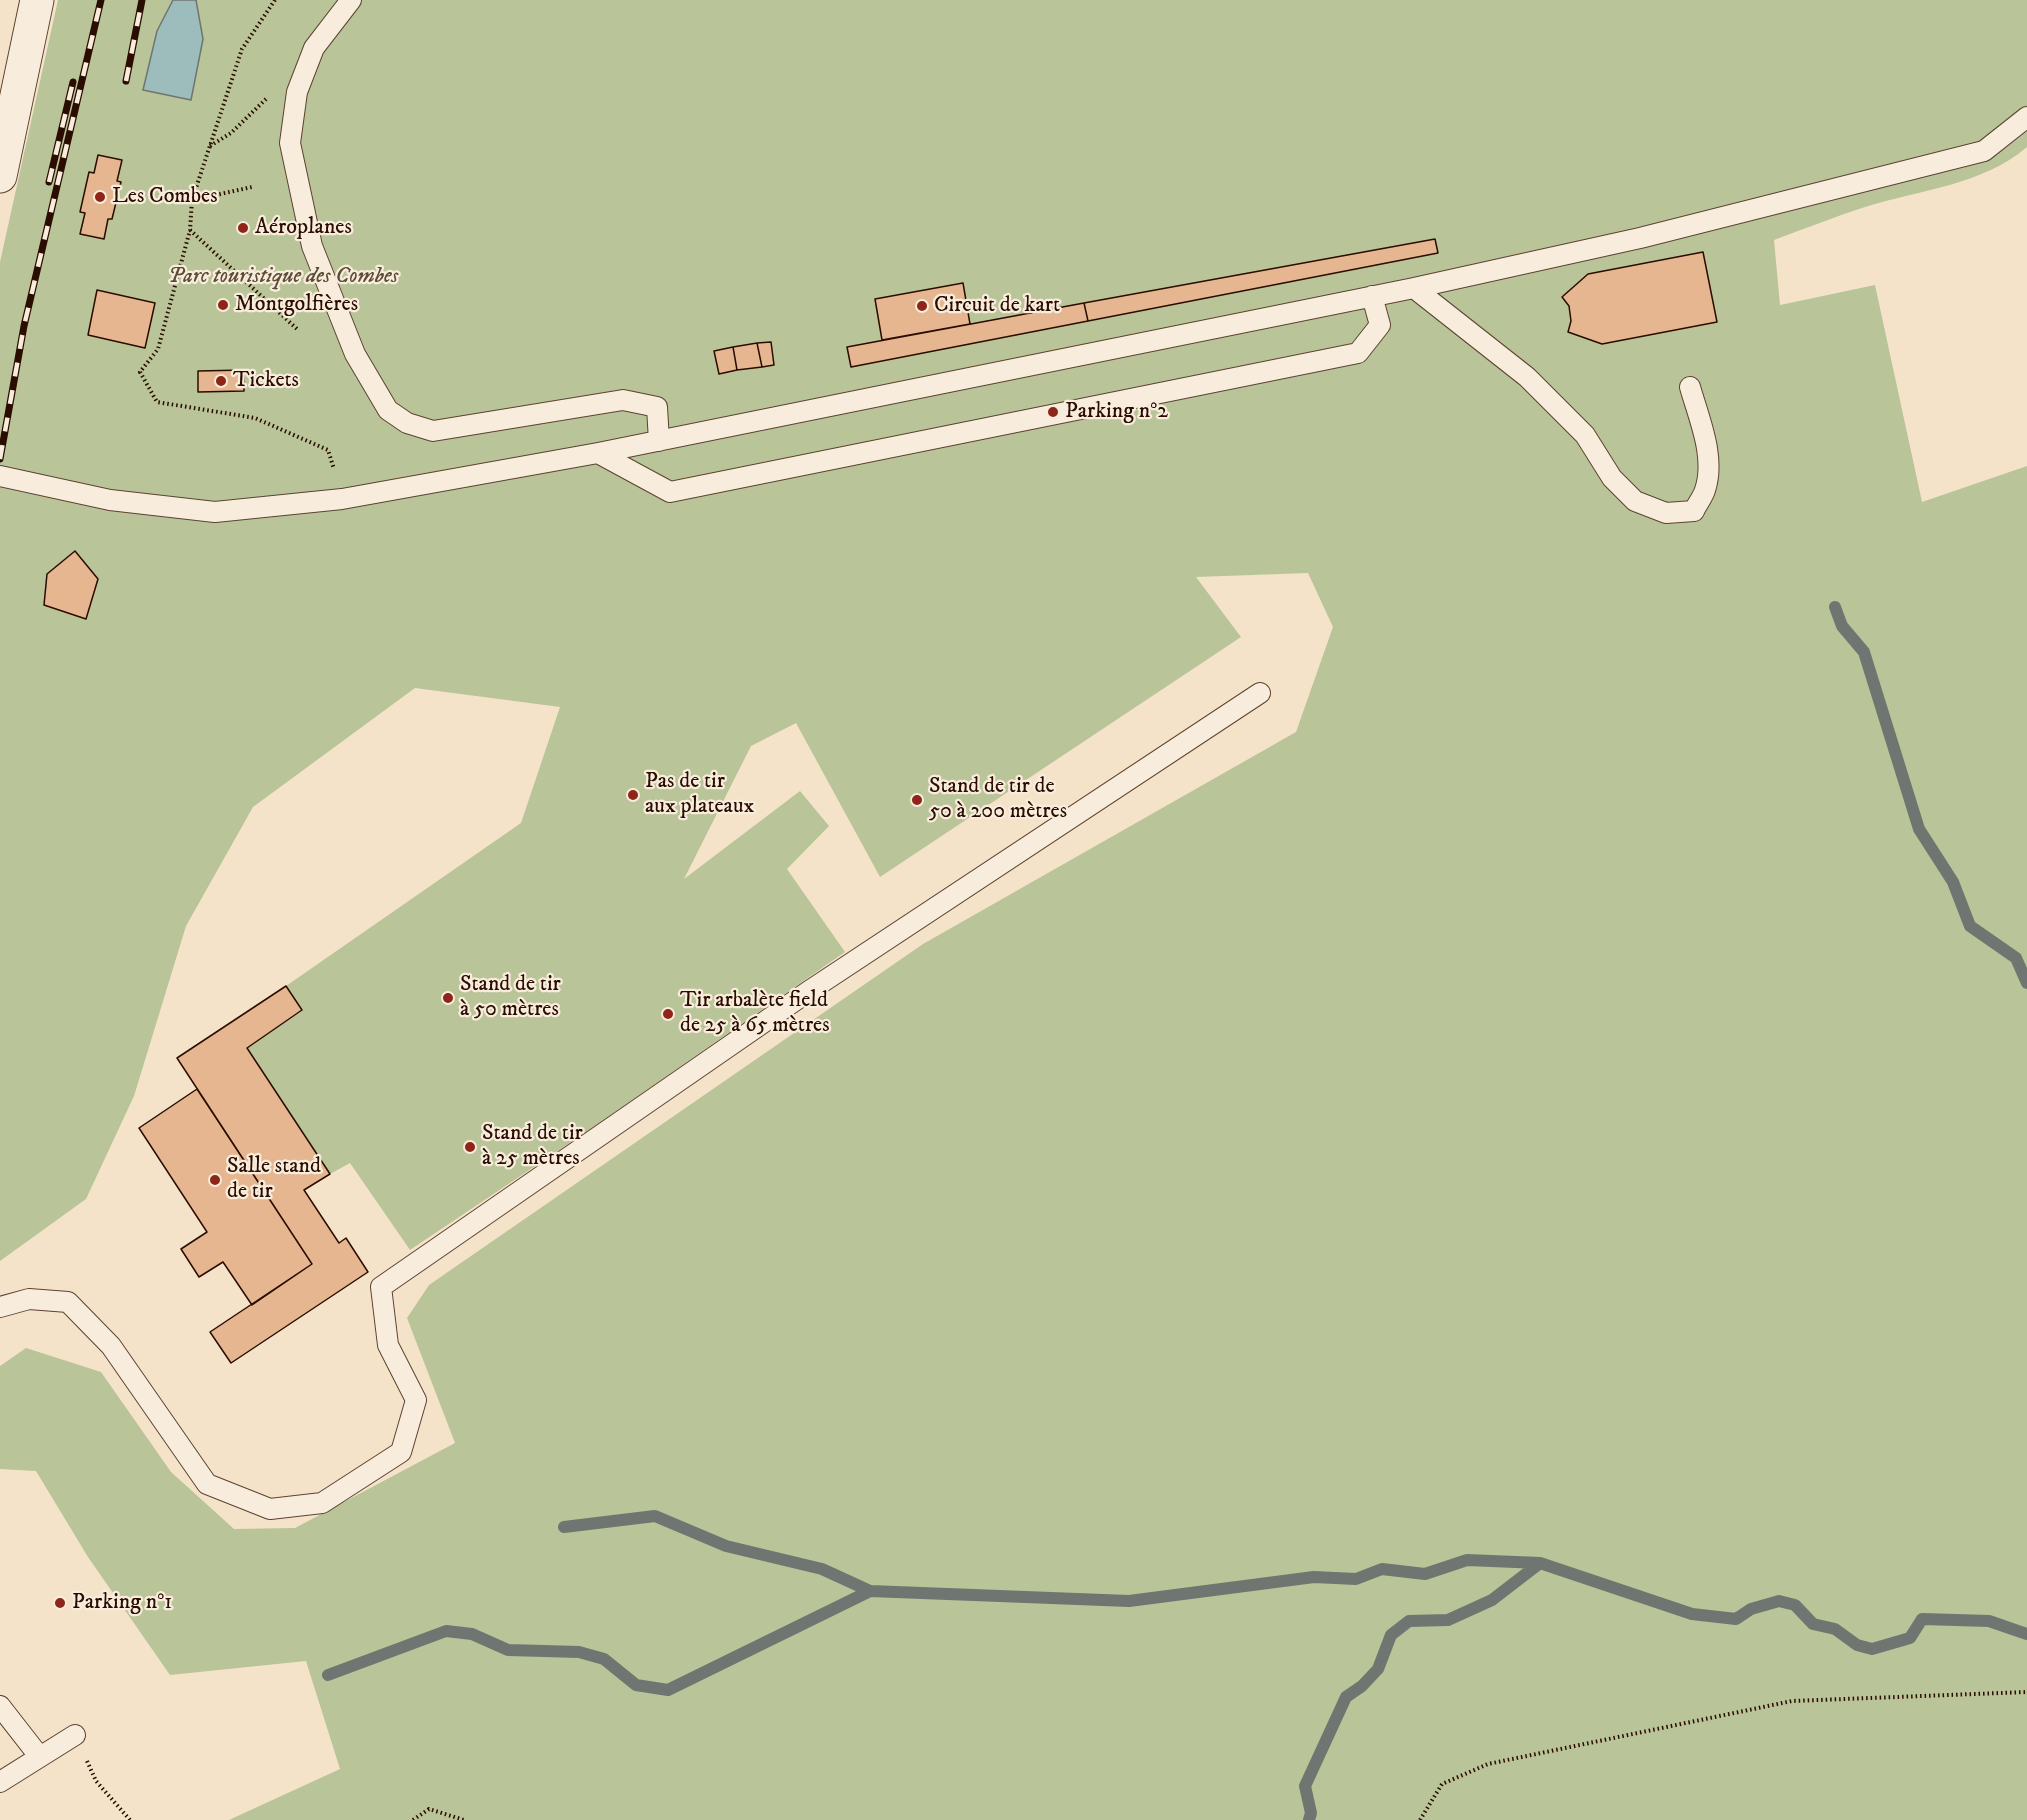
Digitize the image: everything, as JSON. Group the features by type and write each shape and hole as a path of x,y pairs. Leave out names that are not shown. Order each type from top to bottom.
{"street":[{"path":"0,176 37,0"}],"lane":[{"path":"351,0 314,48 297,92 290,143 312,246 355,354 388,410 407,423 433,431 623,400 657,406 659,441"},
{"path":"0,476 110,500 215,512 342,499 659,441 1414,288 1640,238 1984,151 2027,117"},
{"path":"1414,288 1527,377 1585,435 1612,478 1635,501 1666,513 1694,511 1705,490 1709,464 1690,387"},
{"path":"598,453 670,492 1358,353 1380,325 1372,296"},
{"path":"0,1307 30,1299 68,1302 111,1346 207,1484 270,1509 322,1503 402,1452 416,1400 388,1345 381,1287 809,991 1260,693"},
{"path":"0,1706 39,1756"},
{"path":"0,1782 75,1735"}],"path":[{"path":"275,0 242,49 192,200 190,230 158,349 140,372 157,402 255,418 328,450 342,499"},
{"path":"209,146 231,134 271,93"},
{"path":"192,200 252,187"},
{"path":"190,230 297,329"},
{"path":"1420,1820 1442,1784 1488,1764 1792,1701 2027,1692"},
{"path":"75,1735 96,1780 130,1820"},
{"path":"412,1820 429,1809 464,1820"}],"green space":[{"name":"Parc touristique des Combes","path":"58,0 2027,0 2027,147 2010,160 1971,178 1865,207 1774,240 1780,305 1875,285 1922,502 2027,466 2027,1820 229,1820 340,1769 306,1661 170,1675 88,1557 36,1471 0,1469 0,1366 26,1348 101,1372 171,1472 234,1529 295,1528 455,1443 407,1318 429,1285 923,944 1296,732 1333,627 1308,573 1196,577 1241,637 880,877 796,723 751,746 684,879 800,791 829,826 787,869 845,952 589,1130 410,1250 350,1163 330,1174 247,1048 302,1011 286,986 521,823 560,707 415,688 253,807 186,926 134,1096 86,1199 0,1261 0,262"}],"water":[{"path":"173,0 196,0 203,39 191,100 143,90 157,31"}],"building":[{"name":"Les Combes","path":"98,155 122,160 117,181 121,182 112,219 108,219 104,239 80,234 85,213 80,212 89,172 94,173"},
{"path":"1435,239 1438,253 1088,321 1084,303"},
{"path":"1703,252 1717,322 1602,344 1568,332 1571,321 1569,306 1562,297 1588,274"},
{"name":"Circuit de kart","path":"963,283 970,324 882,340 875,299"},
{"path":"97,290 155,303 145,348 88,335"},
{"path":"1084,303 1088,321 851,367 847,347"},
{"path":"771,342 774,365 762,367 757,343"},
{"path":"757,343 762,367 737,370 733,347"},
{"path":"733,347 737,370 719,374 714,351"},
{"name":"Tickets","path":"244,370 244,391 198,392 198,371"},
{"path":"75,551 98,579 86,619 44,605 47,574"},
{"path":"286,986 302,1010 247,1048 330,1174 304,1190 339,1243 346,1238 368,1272 231,1363 210,1332 312,1264 177,1058"},
{"name":"Salle stand de tir","path":"197,1089 312,1264 252,1305 223,1262 199,1277 181,1249 207,1232 139,1128"}],"waterway":[{"path":"1835,607 1842,626 1864,652 1919,829 1953,882 1970,926 2016,958 2027,983"},
{"path":"564,1527 655,1516 726,1546 822,1569 870,1591 1129,1601 1314,1577 1356,1579 1382,1569 1425,1574 1467,1560 1540,1563 1692,1614 1736,1619 1751,1609 1779,1601 1795,1605 1813,1624 1835,1629 1857,1645 1872,1649 1910,1638 1922,1619 1989,1621 2027,1634"},
{"path":"1309,1820 1311,1813 1305,1786 1346,1697 1362,1686 1378,1669 1391,1635 1409,1621 1448,1620 1492,1600 1540,1563"},
{"path":"328,1675 446,1631 472,1634 508,1650 579,1652 604,1659 636,1685 668,1690 870,1591"}],"railway":[{"path":"0,459 24,326 101,0"},
{"path":"126,81 142,0"},
{"path":"49,182 73,82"}],"place":[{"name":"Les Combes","path":"100,197"},
{"name":"Aéroplanes","path":"243,228"},
{"name":"Montgolfières","path":"223,305"},
{"name":"Circuit de kart","path":"922,306"},
{"name":"Tickets","path":"221,381"},
{"name":"Parking n°2","path":"1053,412"},
{"name":"Pas de tir aux plateaux","path":"633,795"},
{"name":"Stand de tir de 50 à 200 mètres","path":"917,800"},
{"name":"Stand de tir à 50 mètres","path":"448,998"},
{"name":"Tir arbalète field de 25 à 65 mètres","path":"668,1014"},
{"name":"Stand de tir à 25 mètres","path":"470,1147"},
{"name":"Salle stand de tir","path":"215,1180"},
{"name":"Parking n°1","path":"60,1603"}]}
